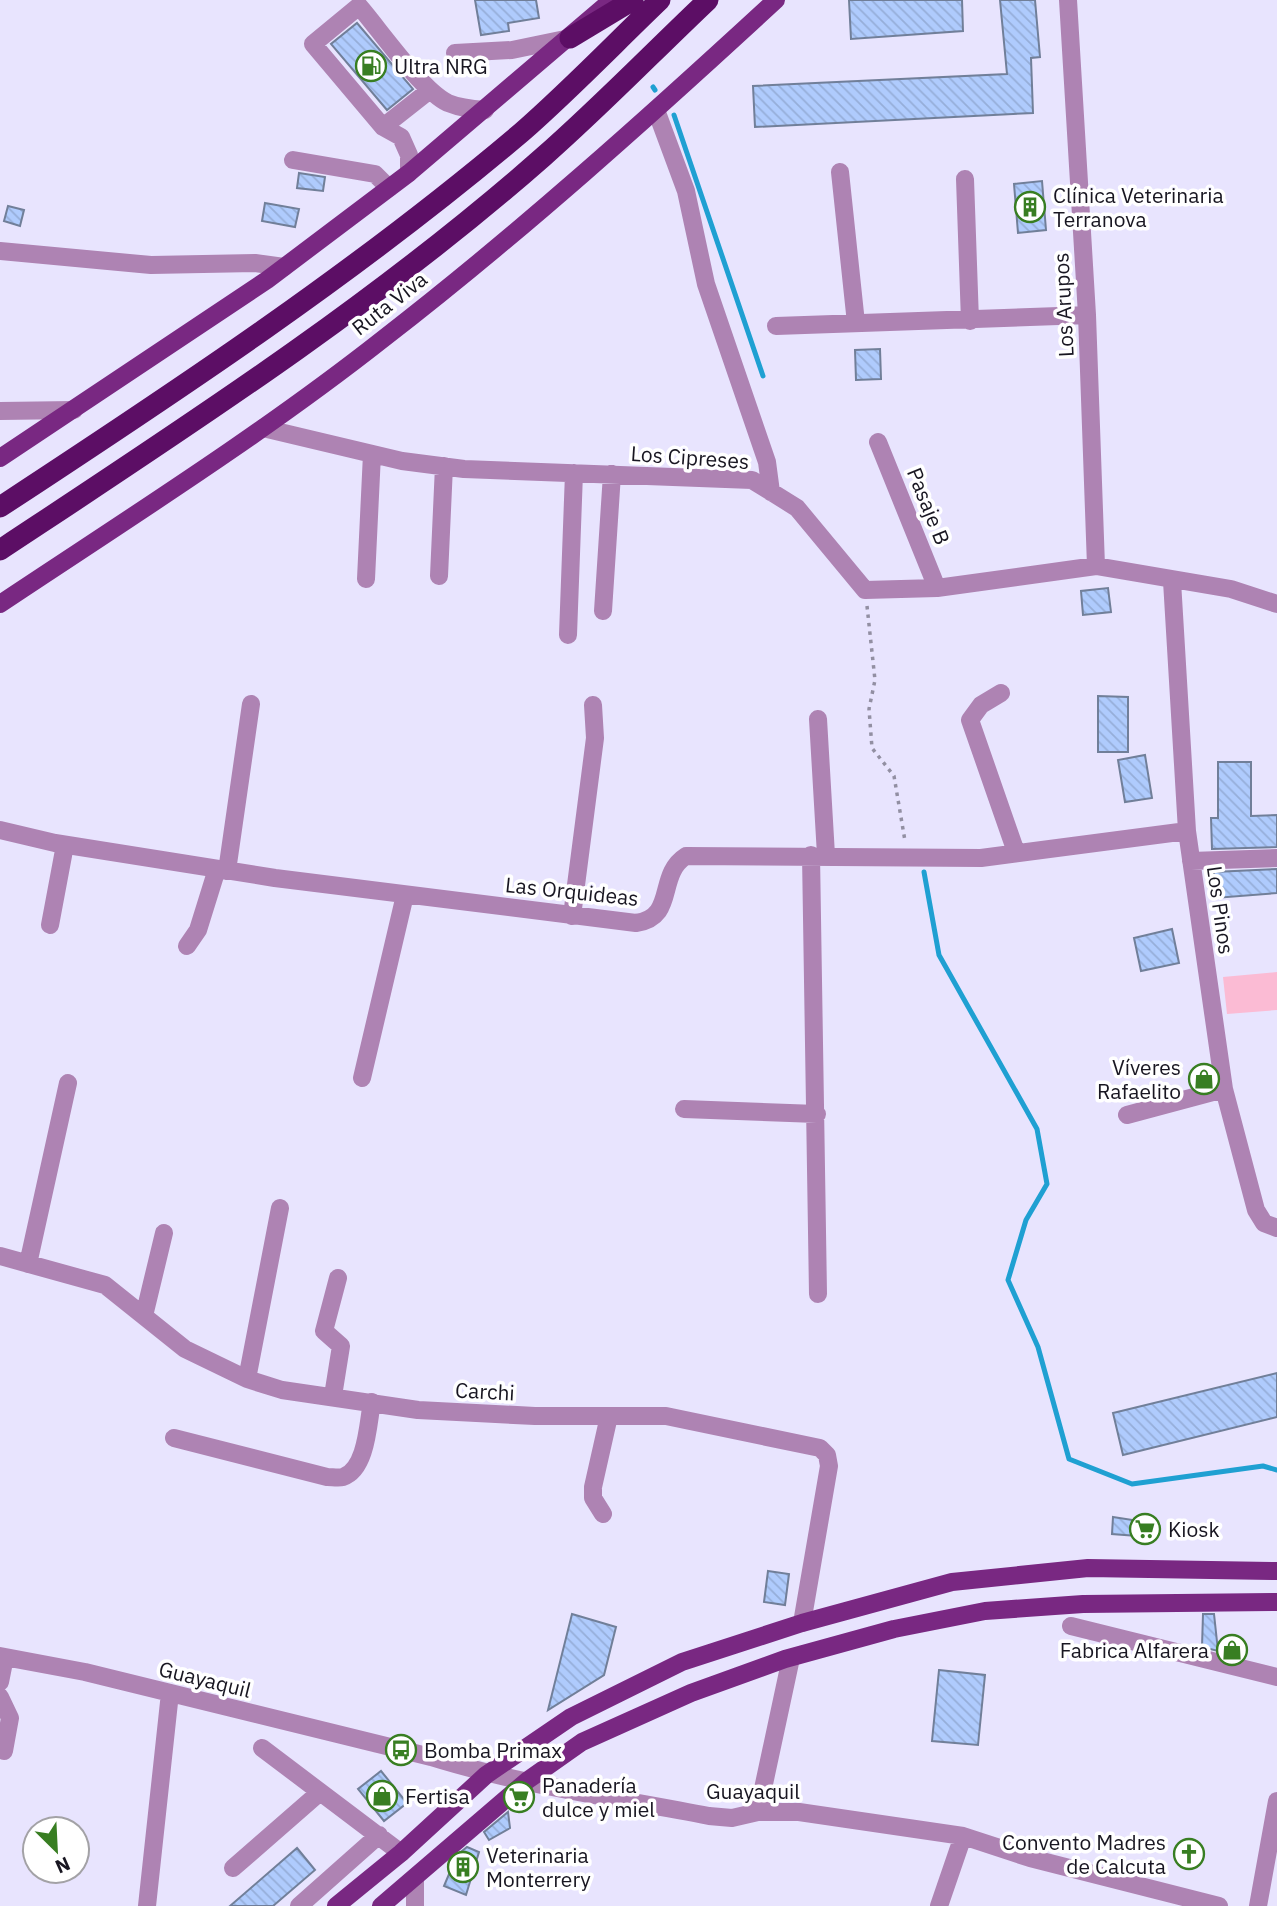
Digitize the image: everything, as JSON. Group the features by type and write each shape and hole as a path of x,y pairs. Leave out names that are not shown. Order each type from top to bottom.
{"highway":[{"path":"570,38 633,0"},
{"path":"0,507 311,299 523,131 660,0"},
{"name":"Ruta Viva","path":"0,550 211,410 330,326 543,157 708,0"}],"main road":[{"path":"0,458 229,308 284,267 409,173 612,0"},
{"name":"Ruta Viva","path":"0,604 263,428 383,339 484,259 656,110 776,0"},
{"path":"336,1906 401,1853 486,1774 571,1717 670,1668 802,1623 952,1582 1088,1568 1277,1571"},
{"path":"382,1906 528,1780 582,1742 691,1693 791,1658 894,1629 985,1611 1083,1604 1277,1602"}],"street":[{"name":"Los Arupos","path":"1068,0 1087,315 1096,566"},
{"path":"409,173 409,155 401,137 383,127 313,44 359,6 430,90 445,102 466,109 485,110"},
{"path":"455,53 512,50 570,38"},
{"path":"383,127 430,90"},
{"path":"656,110 686,191 706,284 767,462 771,492"},
{"path":"293,160 375,174 389,188"},
{"path":"840,172 856,323"},
{"path":"965,179 970,321"},
{"path":"0,251 151,265 255,262 284,267"},
{"path":"776,326 1087,315"},
{"path":"0,411 74,410"},
{"name":"Los Cipreses","path":"263,428 372,454 444,466 752,480 797,508 865,590"},
{"name":"Pasaje B","path":"878,442 937,588"},
{"path":"366,579 372,454"},
{"path":"439,576 444,466"},
{"path":"568,635 574,473"},
{"path":"603,611 612,474"},
{"path":"865,590 937,588 1096,566 1231,589 1277,604"},
{"name":"Los Pinos","path":"1172,581 1187,831 1224,1089 1256,1210 1264,1223 1277,1228"},
{"path":"1001,693 981,705 970,720 1016,852"},
{"path":"187,946 198,930 222,870 251,704"},
{"path":"572,916 595,738 593,705"},
{"path":"818,719 818,1294"},
{"name":"Las Orquideas","path":"0,830 65,845 222,870 636,923 650,921 658,914 676,863 686,856 981,858 1187,831"},
{"path":"50,925 65,845"},
{"path":"1191,860 1277,858"},
{"path":"362,1078 405,895"},
{"path":"28,1264 68,1083"},
{"path":"1127,1115 1224,1089"},
{"path":"684,1109 817,1114"},
{"path":"247,1379 280,1208"},
{"path":"144,1316 164,1233"},
{"name":"Carchi","path":"0,1256 105,1285 185,1349 247,1379 282,1390 418,1410 666,1416 820,1448 827,1455 829,1466 802,1623"},
{"path":"333,1396 341,1346 327,1336 324,1325 338,1278"},
{"path":"174,1438 327,1477 343,1477 353,1471 359,1461 372,1402"},
{"path":"603,1514 593,1499 593,1487 609,1416"},
{"path":"1071,1626 1277,1677"},
{"path":"0,1682 2,1657"},
{"name":"Guayaquil","path":"2,1657 85,1672 431,1757 486,1774 709,1816 732,1818 758,1812 799,1812 963,1836 1163,1899 1219,1906"},
{"path":"758,1812 791,1658"},
{"path":"147,1906 170,1693"},
{"path":"0,1697 10,1718 4,1751"},
{"path":"262,1748 401,1853"},
{"path":"233,1868 319,1793"},
{"path":"1258,1906 1277,1801"},
{"path":"299,1906 379,1835"},
{"path":"939,1906 963,1836"},
{"path":"415,1878 415,1906"}],"path":[{"path":"865,590 875,680 869,709 872,748 894,776 904,824 906,858"}],"shaded area":[{"path":"1277,972 1277,1010 1227,1014 1223,977"}],"building":[{"path":"475,0 536,0 539,18 508,23 509,31 481,35"},
{"path":"849,0 962,0 963,31 851,39"},
{"path":"1000,0 1035,0 1040,57 1031,58 1033,113 755,127 753,86 1007,74"},
{"name":"Ultra NRG","path":"357,23 413,89 387,110 331,44"},
{"path":"299,173 325,177 323,191 297,188"},
{"name":"Clínica Veterinaria Terranova","path":"1042,181 1046,230 1018,233 1014,184"},
{"path":"265,203 299,209 295,227 262,221"},
{"path":"8,206 24,210 20,226 4,221"},
{"path":"880,349 881,379 856,380 855,350"},
{"path":"1108,588 1111,612 1083,615 1081,591"},
{"path":"1098,696 1128,697 1128,752 1098,752"},
{"path":"1145,755 1152,798 1125,802 1118,760"},
{"path":"1218,762 1251,762 1251,816 1277,815 1277,847 1212,849 1211,818 1218,818"},
{"path":"1277,869 1277,893 1215,898 1214,872"},
{"path":"1172,929 1179,963 1141,971 1134,938"},
{"path":"1277,1373 1277,1417 1123,1455 1113,1413"},
{"path":"1113,1517 1152,1523 1150,1537 1112,1534"},
{"path":"768,1571 789,1574 785,1605 764,1602"},
{"path":"572,1614 616,1627 604,1675 548,1710"},
{"path":"1203,1614 1214,1614 1218,1651 1202,1647"},
{"path":"939,1670 985,1675 978,1745 932,1741"},
{"name":"Fertisa","path":"381,1771 407,1803 384,1821 358,1789"},
{"path":"508,1812 510,1828 489,1840 484,1832"},
{"path":"467,1847 479,1852 466,1895 444,1886 457,1855"},
{"path":"297,1848 315,1870 273,1906 230,1906"}],"waterway":[{"path":"674,115 763,376"},
{"path":"924,872 939,955 1037,1129 1047,1184 1026,1220 1008,1280 1038,1347 1069,1459 1132,1484 1263,1466 1277,1470"}],"place":[{"name":"Ultra NRG","path":"371,66"},
{"name":"Clínica Veterinaria Terranova","path":"1030,207"},
{"name":"Víveres Rafaelito","path":"1204,1079"},
{"name":"Kiosk","path":"1145,1529"},
{"name":"Fabrica Alfarera","path":"1232,1650"},
{"name":"Bomba Primax","path":"401,1750"},
{"name":"Fertisa","path":"382,1796"},
{"name":"Panadería dulce y miel","path":"519,1797"},
{"name":"Convento Madres de Calcuta","path":"1189,1854"},
{"name":"Veterinaria Monterrery","path":"463,1867"}]}
